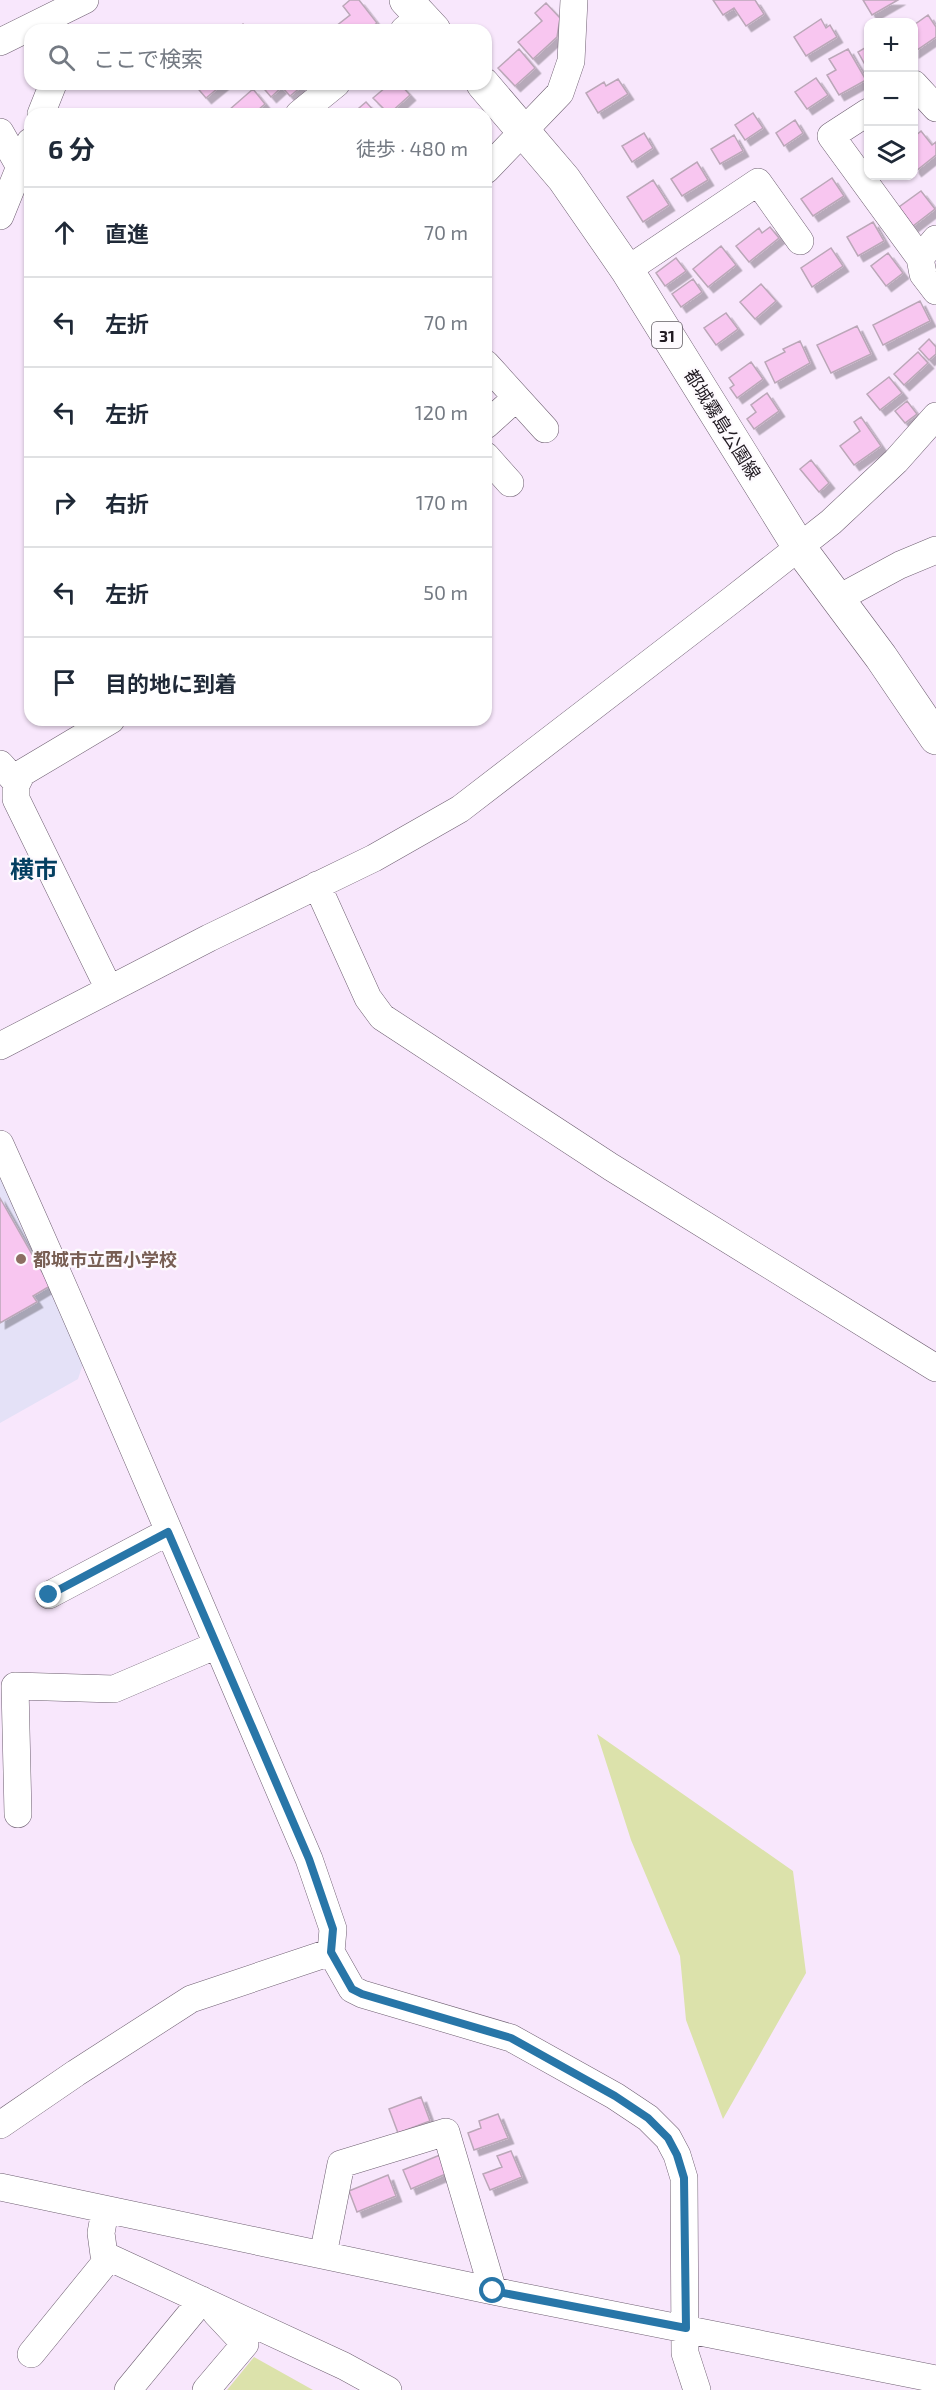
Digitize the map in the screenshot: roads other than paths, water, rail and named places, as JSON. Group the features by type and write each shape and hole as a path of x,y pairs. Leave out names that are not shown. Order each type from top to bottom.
{"main road":[{"name":"都城霧島公園線","path":"488,90 564,179 627,270 799,547 839,598 936,738"}],"street":[{"path":"76,24 85,0"},
{"path":"36,24 85,0"},
{"path":"492,164 560,93 571,61 574,0"},
{"path":"0,42 24,30"},
{"path":"918,88 936,108"},
{"path":"43,108 50,90"},
{"path":"306,108 329,90"},
{"path":"864,115 831,136 928,248 923,274 936,291"},
{"path":"0,132 17,160 0,216"},
{"path":"627,270 758,182 800,241"},
{"path":"492,371 545,429"},
{"path":"492,420 516,398"},
{"path":"0,1046 109,989 374,858 460,809 831,522 896,461 936,416"},
{"path":"492,463 510,483"},
{"path":"839,598 900,565 936,550"},
{"path":"101,726 22,773 9,773 16,799 109,989"},
{"path":"316,885 368,998 382,1017 611,1167 936,1368"},
{"path":"0,1144 65,1289 309,1859 333,1929 331,1952 352,1989 362,1994 511,2038 615,2096 648,2118 668,2138 677,2155 684,2178 685,2353 697,2390"},
{"path":"49,1595 168,1532"},
{"path":"18,1814 15,1686 114,1689 217,1645"},
{"path":"0,2126 76,2073 191,1999 331,1952"},
{"path":"323,2256 341,2164 446,2133 493,2291"},
{"path":"0,2187 105,2211 493,2291 936,2379"},
{"path":"105,2211 101,2245 104,2255 344,2366 388,2390"},
{"path":"31,2354 110,2258"},
{"path":"128,2390 203,2301"},
{"path":"203,2301 245,2344 206,2390"}],"place":[{"name":"都城市立西小学校","path":"21,1259"}],"district":[{"name":"横市","path":"34,868"}]}
